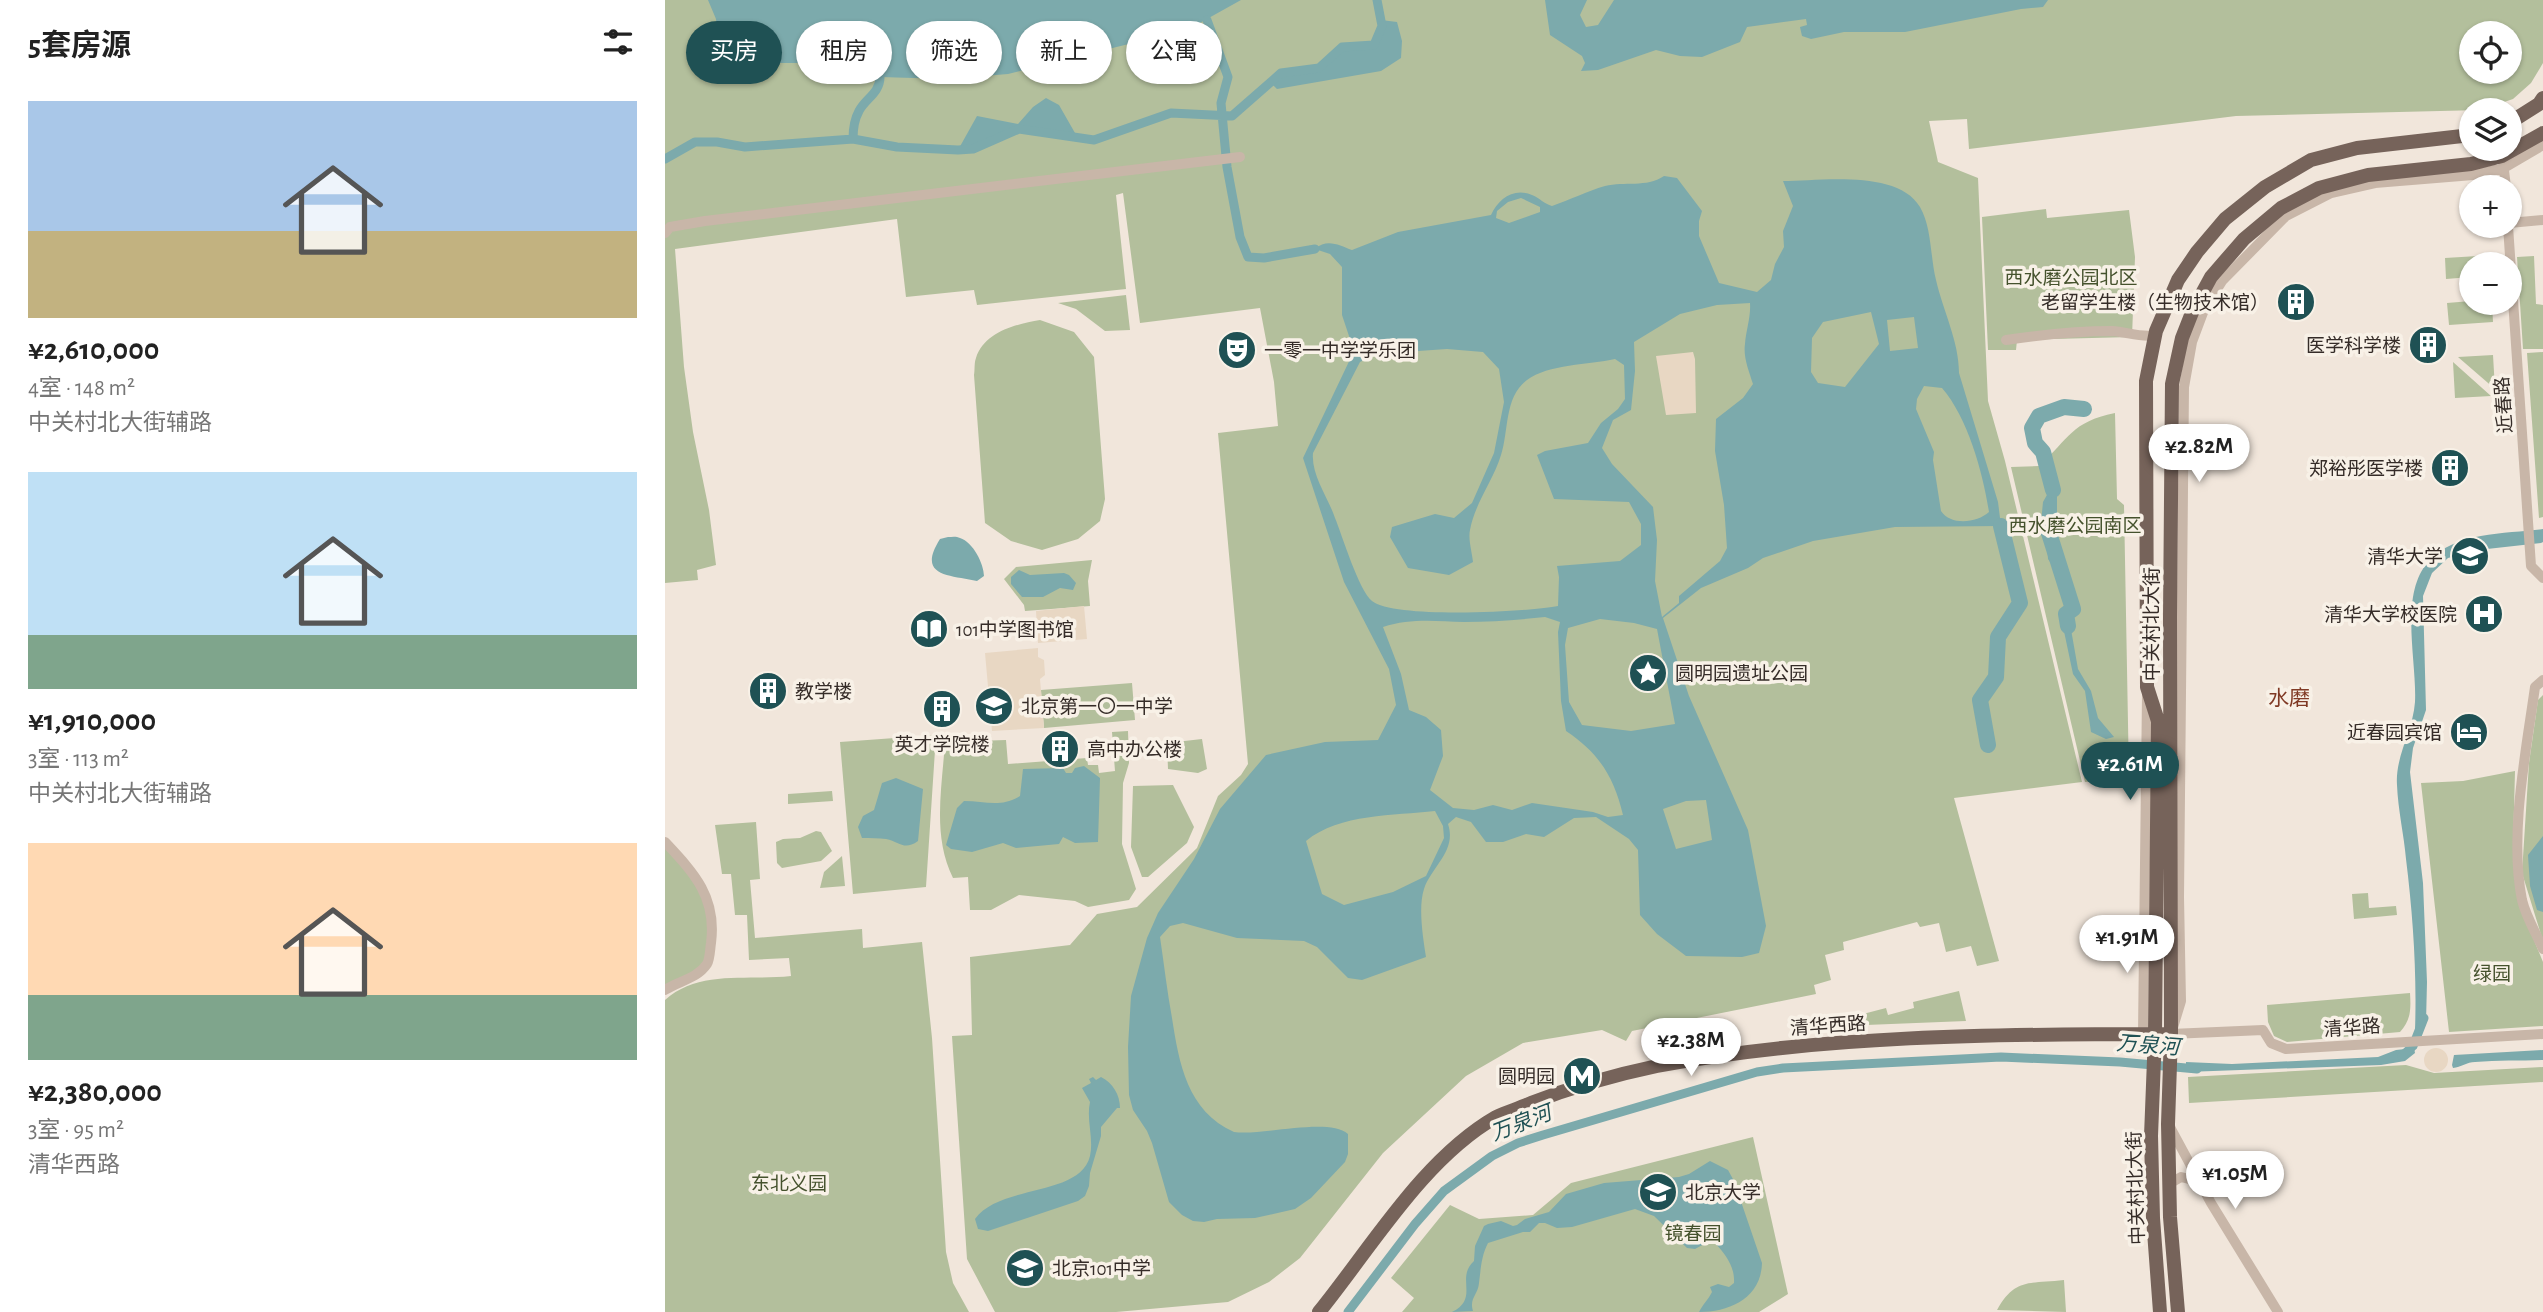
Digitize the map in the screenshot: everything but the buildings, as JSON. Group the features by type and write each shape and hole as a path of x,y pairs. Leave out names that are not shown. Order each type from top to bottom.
{"main road":[{"path":"2522,115 2539,104 2543,98"},
{"name":"中关村北大街","path":"2178,1312 2169,1184 2168,1124 2171,1034 2170,617 2172,384 2182,338 2211,277 2244,239 2281,208 2319,188 2368,175 2503,162 2543,133"},
{"name":"中关村北大街","path":"2160,1312 2153,1218 2151,1136 2154,1055 2149,1034 2156,888 2158,721 2147,687 2145,458 2146,381 2155,335 2178,280 2197,252 2225,219 2265,187 2311,160 2333,154 2357,148 2459,136"},
{"path":"2144,916 2156,888"},
{"name":"清华西路","path":"1319,1312 1410,1194 1443,1157 1496,1117 1611,1075 1754,1050 1875,1041 2171,1034"}],"street":[{"path":"2504,175 2503,162 2543,145"},
{"path":"665,233 670,227 705,221 1240,158"},
{"path":"2522,222 2543,220"},
{"name":"近春路","path":"2510,238 2531,566 2543,578"},
{"path":"2005,340 2111,331 2146,337 2155,335"},
{"path":"2543,680 2535,687 2525,762 2518,851 2523,902 2543,949"},
{"path":"2147,687 2144,916 2149,1034"},
{"path":"665,842 687,866 708,898 712,932 708,963 695,975 665,990"},
{"name":"清华路","path":"2171,1034 2263,1030 2271,1043 2286,1049 2543,1034"},
{"path":"2168,1124 2203,1188 2278,1312"},
{"path":"2169,1184 2181,1177 2197,1181 2203,1188"}],"green space":[{"name":"圆明园遗址公园","path":"665,0 2543,0 2543,63 2531,83 2514,98 2459,98 2459,111 2236,116 1969,149 1967,119 1929,121 1938,162 1978,178 1988,401 2005,461 2082,782 1954,798 1999,961 1977,966 1971,946 1946,952 1939,923 1920,927 1917,922 1843,942 1844,950 1825,955 1831,980 1814,985 1816,994 1632,1031 1626,1041 1602,1030 1523,1043 1466,1076 1383,1153 1300,1258 1269,1282 1228,1302 1116,1312 995,1312 967,1259 952,1036 972,1035 970,957 1070,945 1097,914 1137,907 1197,848 1218,796 1241,775 1248,764 1218,433 1278,426 1274,382 1260,308 1140,323 1123,193 1116,195 1126,289 977,305 974,290 906,297 897,219 675,249 684,367 716,565 697,570 698,580 665,583"},
{"name":"西水磨公园北区","path":"2046,209 2047,218 2129,210 2135,257 2132,337 2017,340 2016,350 1988,350 1982,217"},
{"path":"2534,256 2536,304 2543,305 2543,349 2523,349 2522,257"},
{"path":"2459,257 2459,278 2446,279 2445,258"},
{"path":"1126,295 1130,330 1105,331 1076,309 1058,303"},
{"path":"2459,302 2459,315 2493,315 2493,322 2449,325 2447,303"},
{"path":"1040,320 1074,332 1094,357 1105,499 1100,521 1078,539 1042,550 1011,541 985,523 974,375 980,349 993,336 1011,327"},
{"path":"2543,352 2543,517 2539,518 2527,353"},
{"path":"2493,355 2495,389 2458,357"},
{"path":"2453,362 2491,396 2455,398"},
{"name":"西水磨公园南区","path":"2115,413 2117,499 2124,505 2129,778 2085,782 2011,467 2039,466 2080,426"},
{"path":"1092,560 1088,581 1090,606 1025,611 1024,605 1004,579 1016,567"},
{"path":"1132,683 1135,720 1044,728 1041,690"},
{"path":"2543,695 2543,941 2522,873 2529,763 2538,700"},
{"path":"1128,731 1129,763 1123,783 1122,844 1136,889 1129,900 1088,907 1075,901 1019,895 991,910 970,910 968,877 953,878 942,846 940,812 945,742 1006,740 1008,764 1087,758 1088,765 1098,765 1099,773 1115,771 1112,732"},
{"path":"936,735 926,887 853,894 840,742"},
{"path":"1202,739 1207,769 1198,773 1168,769 1167,743"},
{"name":"绿园","path":"2515,771 2513,847 2519,904 2543,962 2543,1026 2449,1032 2421,783 2463,781"},
{"path":"1173,785 1194,827 1187,843 1148,877 1142,877 1131,847 1133,786"},
{"path":"832,791 833,801 788,804 788,794"},
{"name":"东北义园","path":"756,822 760,879 750,880 755,938 862,929 863,948 922,942 932,1038 946,1252 953,1283 969,1312 665,1312 665,1000 678,990 709,980 791,976 789,958 749,960 747,915 735,915 731,874 722,874 715,825"},
{"path":"816,831 821,832 832,851 821,861 782,868 777,863 776,842 800,838"},
{"path":"665,842 708,898 708,963 665,990"},
{"path":"842,856 845,886 820,888 824,872"},
{"path":"2368,893 2369,908 2396,906 2397,915 2354,919 2352,894"},
{"path":"1959,991 1966,1021 1841,1026 1840,1020 1886,1008 1888,1015 1914,1008 1913,1002"},
{"path":"2410,993 2409,1014 2400,1032 2287,1042 2274,1036 2268,1022 2267,1005"},
{"path":"2406,1065 2434,1073 2543,1067 2543,1082 2189,1103 2188,1077"},
{"name":"镜春园","path":"1753,1137 1788,1294 1759,1312 1402,1312 1414,1298 1391,1278 1450,1205 1479,1219 1533,1215 1571,1183"},
{"path":"2064,1280 2066,1312 1997,1310 2010,1292 2024,1284"}],"shaded area":[{"path":"1693,352 1696,413 1666,415 1656,356"},
{"path":"1084,606 1087,639 1038,643 1036,611"},
{"path":"1038,648 1038,657 1044,660 1045,675 1040,679 1044,728 992,731 985,653"},
{"path":"2436,1048 2445,1051 2448,1060 2445,1069 2436,1072 2427,1069 2424,1060 2427,1051"}],"water":[{"path":"708,0 1241,0 1203,21 1126,21 1126,45 1112,48 1112,21 1016,21 1016,72 1002,74 1002,21 906,21 906,78 892,77 892,21 796,21 796,63 782,63 782,21 716,19"},
{"path":"1545,0 1587,0 1580,15 1586,27 1598,25 1614,0 2048,0 2043,7 1905,32 1844,32 1811,39 1802,36 1800,27 1807,25 1806,19 1747,27 1740,42 1702,57 1680,56 1656,50 1598,70 1581,71 1585,63 1582,56 1550,35"},
{"path":"1381,20 1397,22 1402,41 1401,58 1381,71 1277,89 1270,82 1281,73 1319,68 1342,47 1373,45 1382,27"},
{"path":"1046,98 1059,105 1075,133 1074,137 1019,129 973,149 958,150 977,116 1018,124 1033,107"},
{"path":"1664,176 1677,178 1702,211 1699,236 1719,283 1757,292 1771,280 1775,264 1784,247 1783,231 1793,206 1783,181 1836,179 1876,182 1909,195 1920,207 1927,224 1936,280 1954,338 1959,373 1998,502 2001,526 1895,527 1813,541 1763,558 1748,568 1701,588 1663,618 1689,696 1748,830 1766,926 1759,953 1742,957 1686,956 1657,934 1640,915 1638,850 1629,839 1596,817 1574,818 1544,837 1526,834 1503,842 1486,842 1471,822 1456,817 1448,824 1449,842 1422,896 1426,957 1362,980 1348,978 1317,947 1304,941 1237,938 1183,923 1170,926 1160,937 1178,1052 1188,1084 1205,1112 1234,1132 1326,1127 1348,1134 1348,1154 1345,1162 1311,1198 1295,1209 1255,1218 1193,1221 1182,1215 1169,1202 1152,1143 1133,1110 1129,1095 1131,996 1147,938 1158,913 1194,859 1220,809 1266,755 1325,742 1378,740 1396,705 1389,669 1344,582 1303,458 1354,351 1342,315 1342,267 1330,254 1315,249 1329,243 1352,250 1398,232 1491,215 1502,200 1519,192 1532,195 1552,206 1605,186 1657,180","holes":["1521,198 1540,207 1540,212 1509,223 1496,218 1497,211 1508,202","1750,303 1745,349 1753,384 1743,398 1716,419 1715,451 1724,505 1727,548 1720,561 1679,596 1679,603 1662,617 1655,581 1657,540 1653,507 1612,464 1602,448 1613,420 1631,410 1635,371 1634,342 1680,314 1717,305","1871,312 1879,344 1845,387 1818,383 1811,372 1812,338 1823,322","1914,317 1918,348 1890,351 1887,320","1447,349 1483,352 1499,369 1504,402 1494,453 1472,503 1454,518 1435,514 1392,527 1390,537 1408,568 1449,575 1473,562 1469,537 1472,520 1501,455 1508,415 1520,387 1527,380 1546,371 1615,359 1624,365 1625,399 1618,409 1601,423 1588,443 1537,455 1554,499 1629,502 1641,524 1641,545 1620,561 1557,566 1558,606 1491,612 1432,612 1385,607 1372,601 1356,575 1317,478 1313,461 1313,453 1360,362 1375,354","1924,386 1942,388 1967,430 1983,480 1989,512 1978,519 1964,521 1945,516 1941,511 1934,452 1916,409 1917,399","1545,617 1560,622 1558,632 1561,701 1566,731 1588,748 1604,767 1615,789 1623,815 1608,817 1593,812 1532,803 1512,810 1493,805 1474,810 1453,808 1430,790 1443,756 1441,730 1426,717 1409,710 1401,674 1383,627 1413,621","1600,619 1657,629 1675,724 1631,731 1582,725 1569,702 1565,645 1568,628","1706,800 1712,840 1676,849 1663,809 1686,801","1435,811 1443,826 1444,838 1426,876 1393,892 1344,905 1322,894 1306,841 1335,825 1368,817"]},
{"path":"2050,471 2057,492 2057,556 2063,564 2073,611 2069,618 2078,669 2091,691 2098,718 2114,737 2106,739 2091,732 2085,691 2073,674 2061,617 2067,605 2062,579 2048,559 2047,544 2040,533 2043,502 2048,493 2047,473"},
{"path":"2543,529 2541,543 2478,550 2448,558 2432,573 2423,596 2426,710 2413,748 2410,772 2423,883 2427,982 2426,1023 2423,1030 2415,1030 2412,923 2397,785 2399,764 2415,702 2411,629 2414,592 2419,576 2428,562 2452,544 2497,533"},
{"path":"959,537 969,544 980,560 984,576 977,581 947,575 934,567 934,551 940,539"},
{"path":"1019,570 1030,575 1064,573 1076,583 1073,590 1060,588 1043,597 1022,597 1011,584 1011,577"},
{"path":"1084,766 1100,778 1098,842 1075,843 1063,837 1059,844 1016,848 1003,843 972,852 951,849 946,845 957,808 964,801 999,803 1013,800 1020,796 1023,769 1063,768 1066,773 1072,773 1075,768"},
{"path":"896,778 923,789 918,841 905,846 886,839 862,838 858,827 863,816 874,810 882,783"},
{"path":"2543,836 2543,912 2537,910 2530,886 2528,855"},
{"path":"2414,1048 2415,1053 2405,1061 2381,1065 2186,1072 2186,1062 2232,1064 2378,1057 2396,1050"},
{"path":"2543,1050 2543,1060 2472,1062 2453,1068 2452,1065 2454,1055"},
{"path":"1093,1077 1096,1080 1101,1077 1112,1086 1119,1099 1120,1108 1117,1108 1101,1127 1085,1196 1078,1201 988,1231 978,1229 975,1219 987,1208 1020,1194 1056,1185 1083,1169 1090,1156 1091,1142 1090,1102 1082,1088 1091,1083 1089,1079"},
{"path":"1710,1161 1728,1170 1734,1181 1762,1263 1756,1285 1742,1301 1722,1309 1699,1312 1712,1292 1710,1287 1718,1284 1729,1287 1734,1283 1733,1272 1726,1257 1715,1243 1708,1242 1695,1249 1687,1248 1654,1216 1635,1209 1572,1227 1557,1228 1539,1223 1530,1232 1488,1243 1472,1303 1473,1311 1452,1312 1465,1301 1466,1274 1474,1261 1475,1246 1484,1226 1501,1221 1517,1225 1525,1219 1549,1212 1566,1194 1604,1183 1679,1177"}],"waterway":[{"path":"665,159 695,142 717,142 745,147 853,139 897,147 958,150 973,149 1019,129 1094,140 1171,113 1232,116 1281,73 1319,68 1342,47 1374,45 1382,26 1377,0"},
{"path":"1207,20 1228,77 1221,103 1227,167 1240,237 1248,257 1264,258 1315,249"},
{"path":"853,139 857,114 879,84"},
{"path":"2053,490 2043,452 2035,443 2032,428 2039,416 2064,407 2084,409"},
{"path":"1988,745 1980,700 1996,677 1998,637 2020,603 2001,526"},
{"path":"2049,533 2073,609 2066,614 2068,626"},
{"name":"万泉河","path":"2402,1056 2413,1046 2424,1018"},
{"name":"万泉河","path":"1348,1312 1415,1224 1444,1191 1492,1156 1518,1143 1543,1135 1757,1072 1783,1068 2001,1057 2120,1062 2197,1069"}],"place":[{"name":"老留学生楼（生物技术馆）","path":"2296,302"},
{"name":"医学科学楼","path":"2428,345"},
{"name":"一零一中学学乐团","path":"1237,350"},
{"name":"郑裕彤医学楼","path":"2450,468"},
{"name":"清华大学","path":"2470,556"},
{"name":"清华大学校医院","path":"2484,614"},
{"name":"101中学图书馆","path":"929,629"},
{"name":"圆明园遗址公园","path":"1648,673"},
{"name":"教学楼","path":"768,691"},
{"name":"北京第一〇一中学","path":"994,706"},
{"name":"英才学院楼","path":"942,709"},
{"name":"近春园宾馆","path":"2469,732"},
{"name":"高中办公楼","path":"1060,749"},
{"name":"圆明园","path":"1582,1076"},
{"name":"北京大学","path":"1658,1192"},
{"name":"北京101中学","path":"1025,1268"}],"district":[{"name":"水磨","path":"2289,698"}]}
